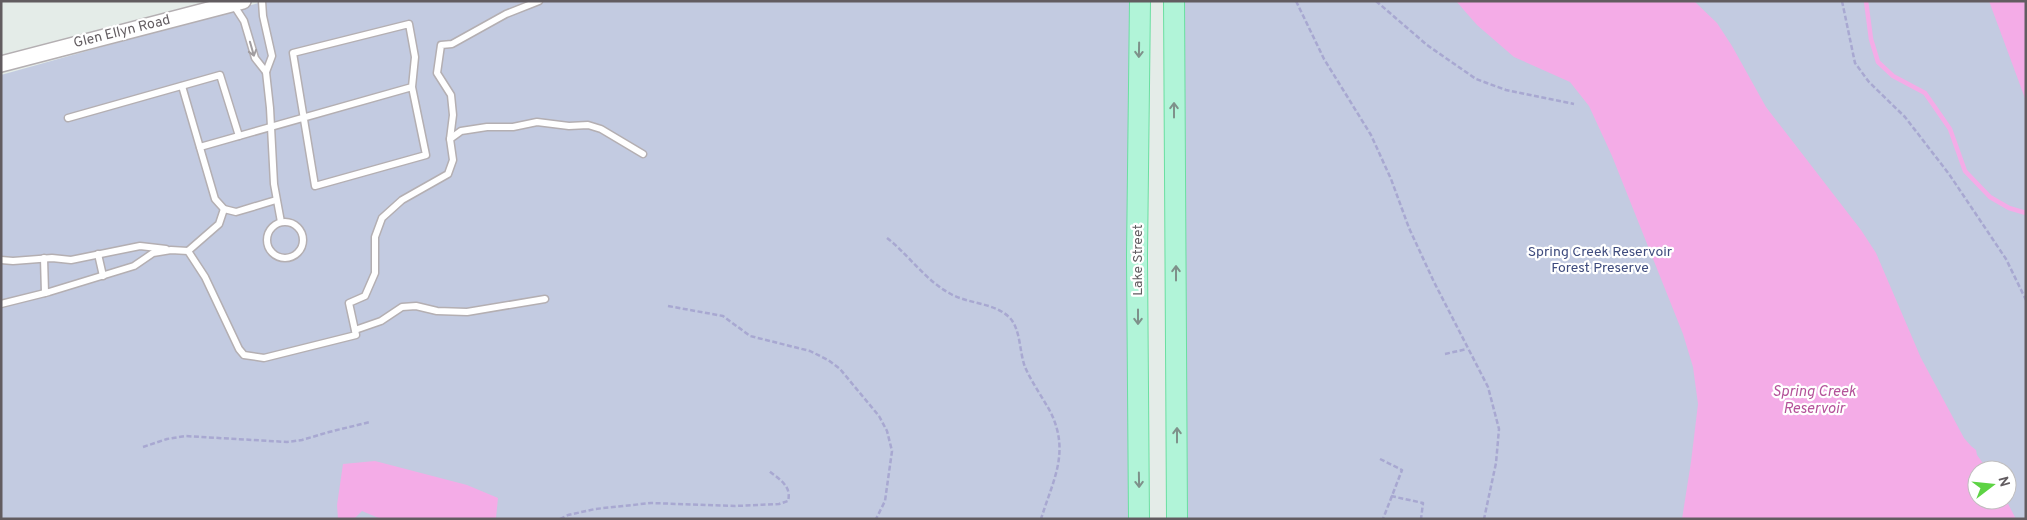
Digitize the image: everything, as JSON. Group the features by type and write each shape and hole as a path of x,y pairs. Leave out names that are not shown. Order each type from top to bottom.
{"main road":[{"name":"Lake Street","path":"1140,1 1137,247 1140,519"},
{"path":"1174,1 1177,519"}],"street":[{"name":"Glen Ellyn Road","path":"1,64 238,3"}],"lane":[{"path":"262,1 263,16 272,56 266,72 274,184 281,222"},
{"path":"188,251 206,277 239,349 244,355 264,358 356,335 349,303 365,296 375,273 375,237 382,218 402,200 448,174 453,160 450,139 453,115 451,96 437,73 441,46 452,44 506,14 539,2"},
{"path":"238,3 255,58 266,72"},
{"path":"409,24 415,57 412,87 426,155 315,186 293,53 409,24"},
{"path":"68,118 220,76 239,136"},
{"path":"182,86 215,199 224,209 236,212 276,200"},
{"path":"200,147 412,87"},
{"path":"450,139 461,131 487,127 513,127 537,122 569,126 588,125 601,129 643,154"},
{"path":"1,260 13,261 44,258 71,260 140,246 188,251 219,224 224,209"},
{"path":"281,222 295,224 303,235 301,249 290,257 276,255 268,244 270,230 281,222"},
{"path":"1,304 103,276 134,266 153,253 171,250"},
{"path":"98,254 103,276"},
{"path":"44,258 45,293"},
{"path":"355,330 381,321 402,307 416,306 437,311 467,312 545,299"}],"path":[{"path":"1296,1 1324,59 1371,135 1392,179 1409,228 1434,282 1488,387 1499,430 1496,463 1484,519"},
{"path":"1376,1 1427,45 1476,79 1506,90 1574,104"},
{"path":"1842,1 1855,63 1869,82 1905,117 1949,174 2006,259 2026,300"},
{"path":"887,238 904,251 915,266 950,294 996,309 1007,315 1013,322 1025,366 1051,415 1060,437 1061,456 1041,519"},
{"path":"668,306 723,316 750,336 810,351 828,360 840,369 879,416 887,431 892,451 884,501 876,519"},
{"path":"1444,354 1468,348"},
{"path":"143,447 167,439 185,436 287,442 302,440 370,422"},
{"path":"1380,459 1402,470 1383,519"},
{"path":"560,519 568,515 595,509 651,503 735,506 779,504 788,501 790,495 787,486 769,470"},
{"path":"1391,496 1423,503 1421,519"}],"green space":[{"path":"266,1 1134,1 1136,519 1,519 1,75"},
{"name":"Spring Creek Reservoir Forest Preserve","path":"1175,1 2026,1 2026,519 1179,519"}],"water":[{"name":"Spring Creek Reservoir","path":"1456,1 1694,1 1717,23 1766,107 1861,230 1876,253 1921,358 1964,438 1976,450 1981,460 1967,460 1967,510 2011,510 2016,519 1682,519 1698,404 1693,367 1683,334 1612,156 1589,106 1570,82 1514,57 1477,25"},
{"path":"1989,1 2026,1 2026,101"},
{"path":"375,461 467,485 498,498 496,518 381,519 362,511 354,519 338,519 337,505 343,464"}],"waterway":[{"path":"1866,1 1871,39 1878,62 1893,76 1925,93 1950,129 1965,171 1990,197 2009,208 2026,213"}]}
